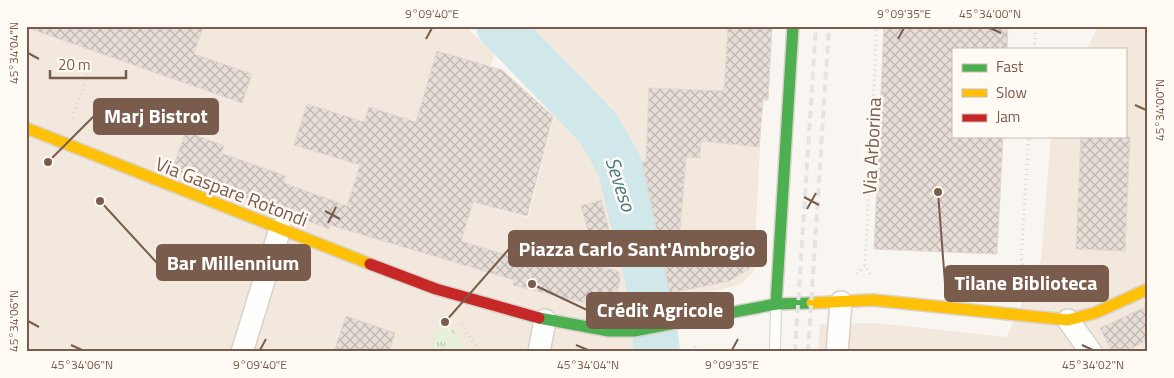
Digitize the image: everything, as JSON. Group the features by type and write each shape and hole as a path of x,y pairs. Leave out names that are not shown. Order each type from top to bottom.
{"street":[{"path":"776,304 793,26"},
{"name":"Via Gaspare Rotondi","path":"26,128 436,289 546,320 609,331 634,331 776,304 841,302 888,302 1068,320 1095,313 1148,289"},
{"path":"242,352 280,229"},
{"path":"837,352 841,302"},
{"path":"539,352 546,320"},
{"path":"1068,320 1091,352"}],"lane":[{"path":"775,352 776,304"}],"path":[{"name":"Via Arborina","path":"865,266 877,26"},
{"path":"1034,48 1036,26"},
{"path":"69,125 92,64"},
{"path":"1029,138 1021,258 1030,296 1030,317"}],"shaded area":[{"path":"26,26 465,26 494,53 465,172 485,178 479,204 528,218 555,113 594,155 627,276 641,352 26,352"},
{"path":"532,26 766,26 755,245 756,263 753,273 739,285 663,302 633,144"},
{"path":"1098,26 1148,26 1148,352 818,352 820,324 876,323 1007,337 1041,260 1051,138 1126,138 1126,48 1087,48"}],"green space":[{"path":"442,312 468,352 432,352"}],"building":[{"path":"31,26 203,26 194,54 252,74 242,103 31,29"},
{"path":"728,26 772,26 768,100 763,100 759,147 701,141 700,158 686,157 680,230 751,236 749,269 729,281 670,293 642,162 646,162 649,88 724,91"},
{"path":"884,26 1008,26 1007,48 952,48 952,138 1003,138 997,254 874,249"},
{"path":"437,51 502,70 553,116 527,216 473,202 461,241 520,259 522,248 618,271 620,279 613,310 513,285 514,280 330,225 329,229 172,170 186,131 224,146 221,153 286,176 284,183 347,206 360,165 294,145 307,104 364,122 369,107 416,122"},
{"path":"1126,136 1130,136 1125,251 1076,249 1081,138 1126,138"},
{"path":"601,200 615,253 596,258 581,206"},
{"path":"1148,306 1148,340 1123,352 1112,352 1100,328"},
{"path":"346,316 395,333 389,352 334,352"}],"waterway":[{"name":"Seveso","path":"499,26 599,129 620,167 649,283 657,352"}],"railway":[{"path":"795,352 816,26"},
{"path":"808,352 829,26"}],"traffic: fast":[{"path":"776,304 793,26"},
{"path":"539,318 609,331 634,331 776,304 812,303"}],"traffic: slow":[{"path":"26,128 370,264"},
{"path":"812,303 873,300 1068,320 1095,313 1148,289"}],"traffic: jam":[{"path":"370,264 436,289 539,318"}],"place":[{"name":"Marj Bistrot","path":"48,162"},
{"name":"Tilane Biblioteca","path":"938,192"},
{"name":"Bar Millennium","path":"100,201"},
{"name":"Crédit Agricole","path":"532,284"},
{"name":"Piazza Carlo Sant'Ambrogio","path":"445,322"}]}
